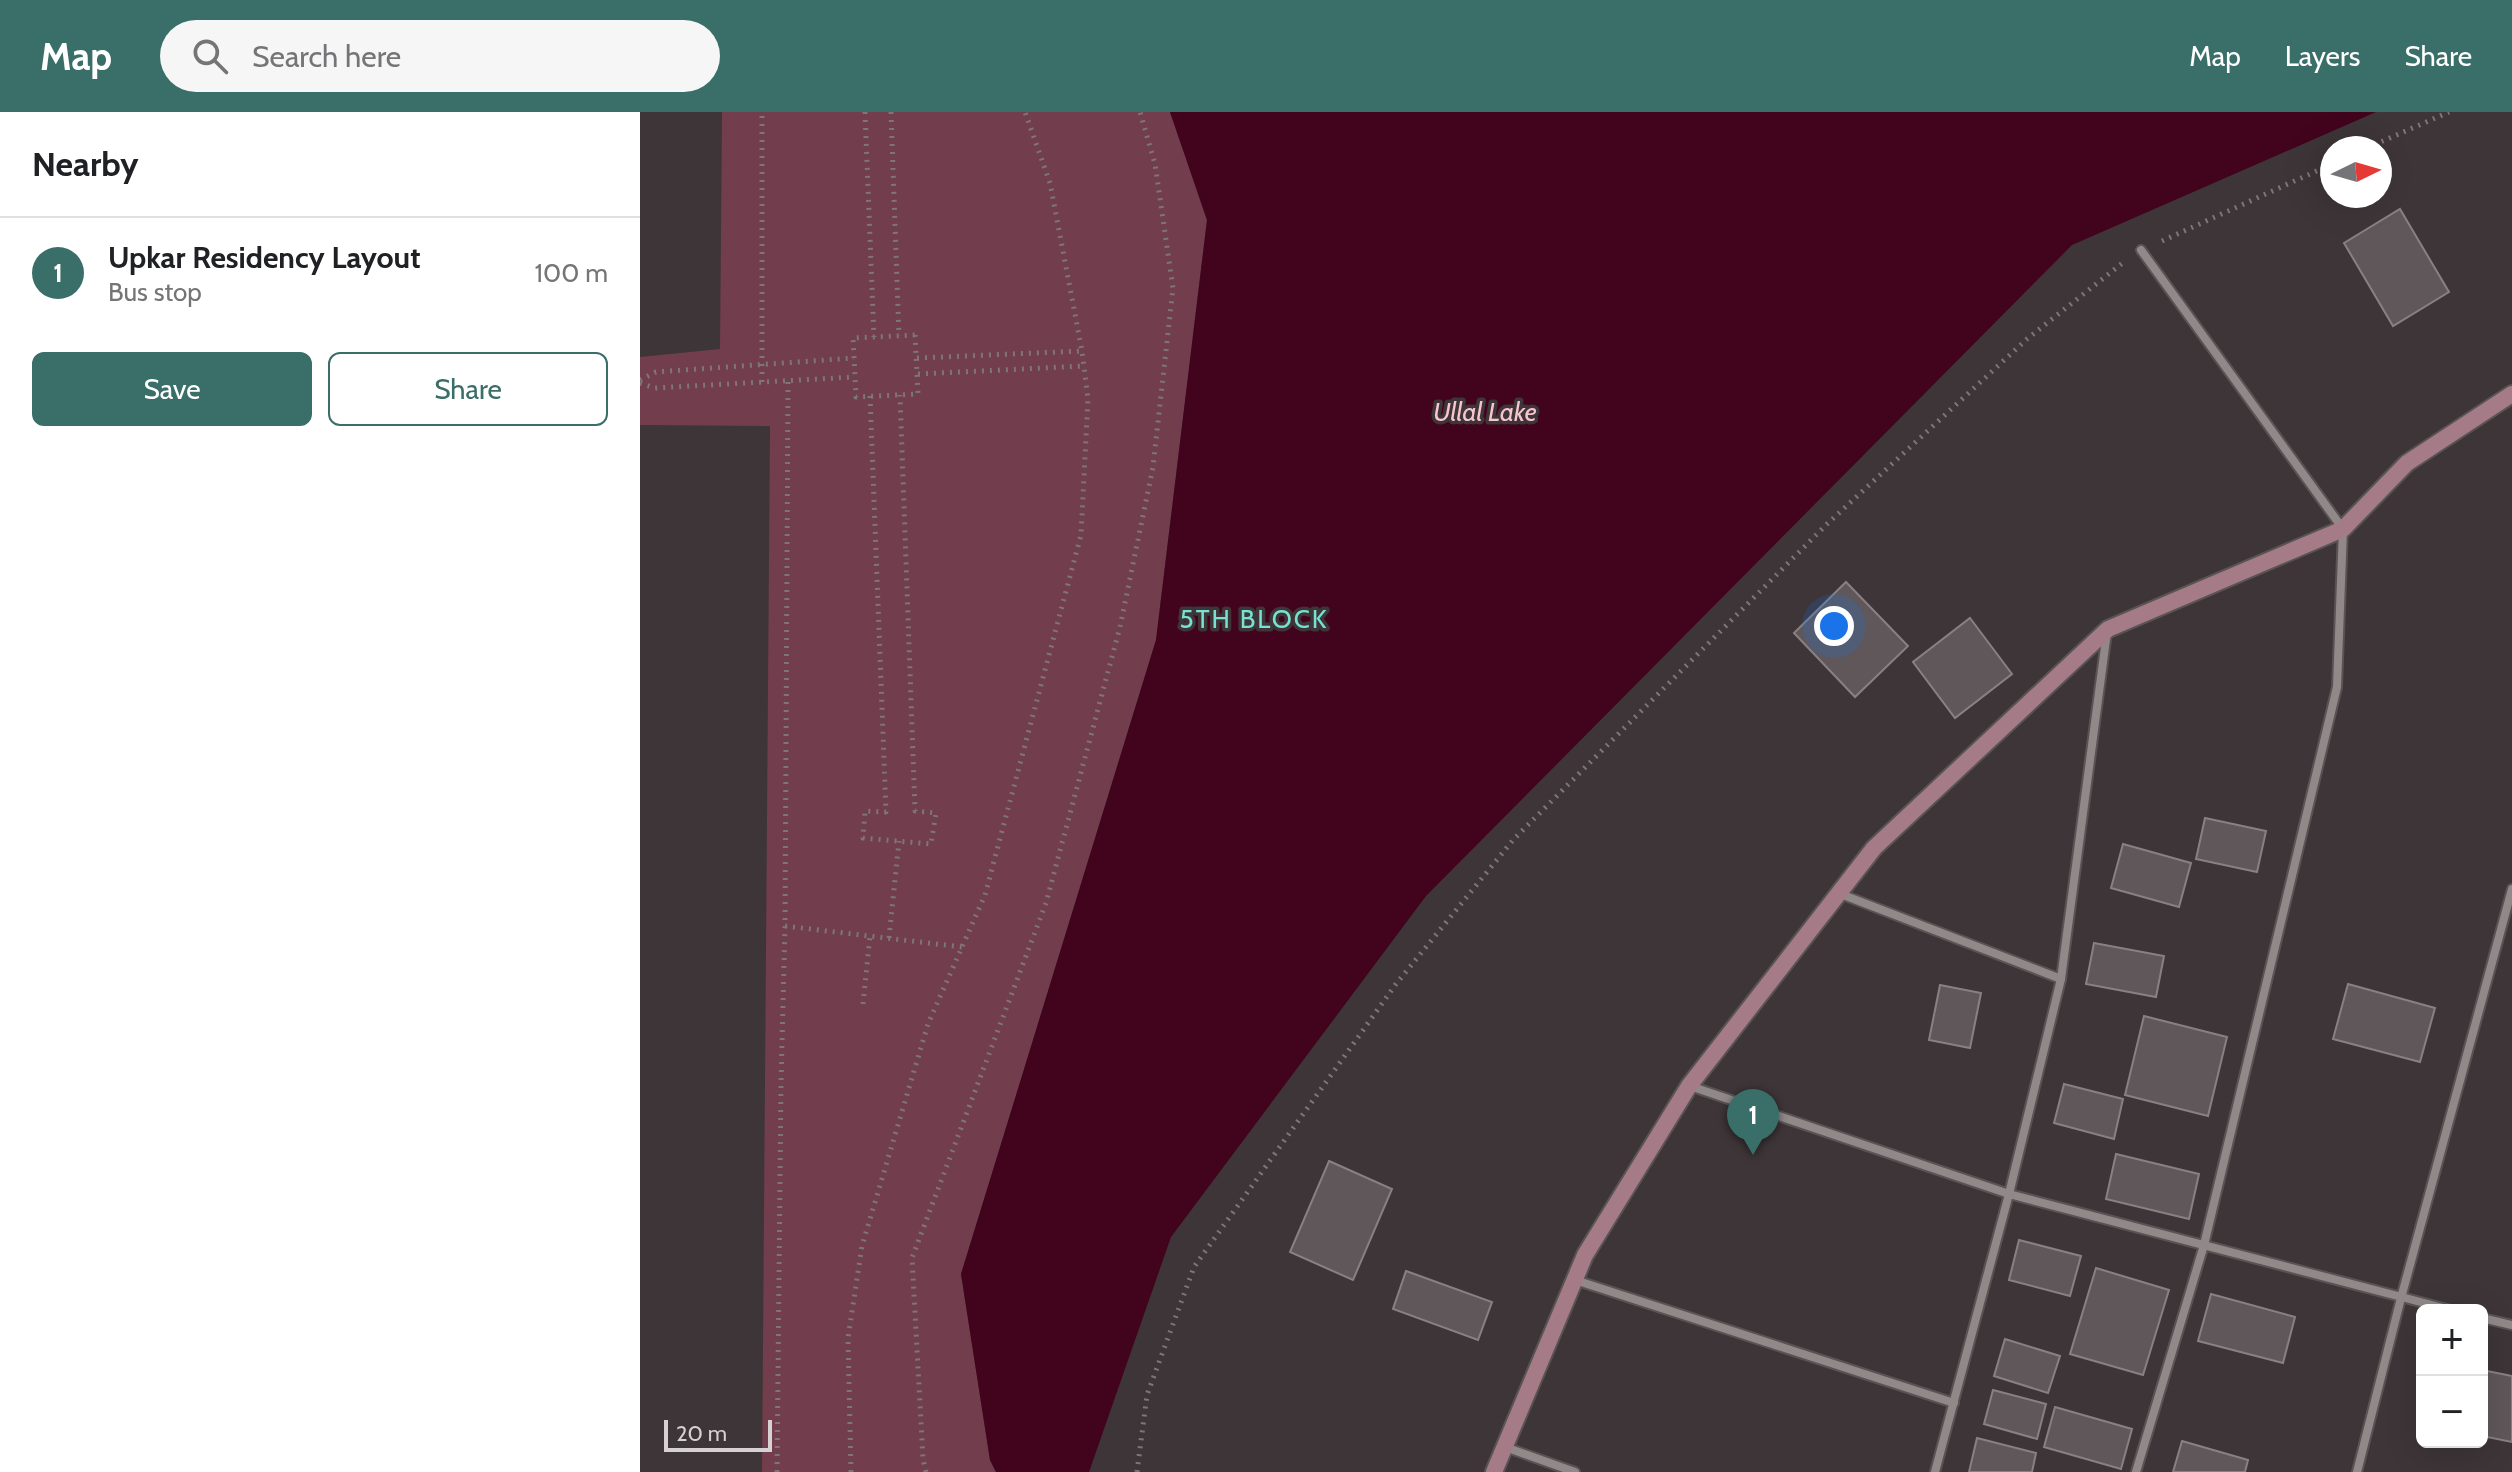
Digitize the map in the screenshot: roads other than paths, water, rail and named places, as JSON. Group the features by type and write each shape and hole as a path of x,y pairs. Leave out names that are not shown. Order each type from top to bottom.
{"street":[{"path":"2136,1472 2204,1245 2337,687 2343,529 2141,250"},
{"path":"1494,1472 1585,1255 1689,1086 1874,848 2108,629 2343,529 2407,463 2512,394"},
{"path":"1935,1472 2009,1194 2061,979 2108,629"},
{"path":"2357,1472 2512,889"},
{"path":"1838,892 2061,979"},
{"path":"1689,1086 2009,1194 2426,1304"},
{"path":"1574,1280 1954,1403"},
{"path":"2488,1319 2512,1325"},
{"path":"1505,1447 1575,1472"}],"water":[{"name":"Ullal Lake","path":"1170,112 2376,112 2072,245 1426,896 1171,1237 1089,1472 996,1472 990,1460 961,1274 1156,640 1207,220"}],"place":[{"name":"Upkar Residency Layout","path":"1753,1155"}],"district":[{"name":"5TH BLOCK","path":"1254,619"}]}
